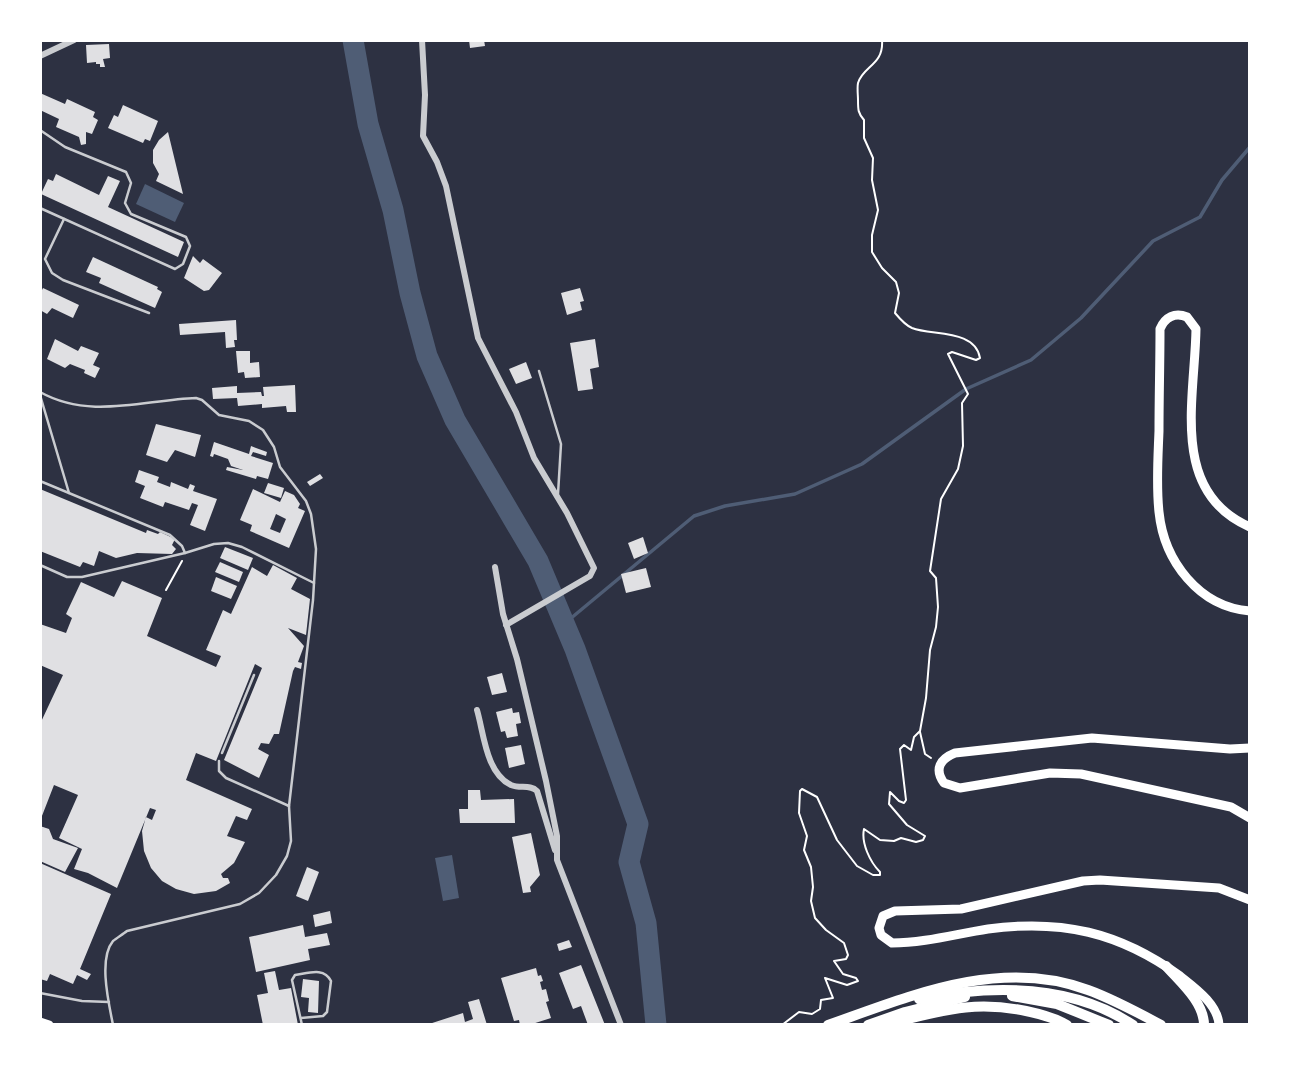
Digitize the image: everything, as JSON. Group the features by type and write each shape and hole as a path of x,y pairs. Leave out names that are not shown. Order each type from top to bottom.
{"main road":[{"path":"1250,527 1221,510 1199,478 1192,448 1196,328 1187,317 1174,315 1163,322 1160,329 1159,513 1167,544 1178,568 1195,588 1215,601 1250,611"},
{"path":"1250,748 1230,749 1092,738 955,753 944,757 940,763 940,777 950,786 960,788 1051,773 1081,774 1231,807 1250,818"},
{"path":"1219,1025 1219,1018 1212,1006 1166,966 1122,942 1078,929 1026,926 892,943 885,940 879,928 883,916 895,911 961,909 1083,881 1212,888 1250,900"},
{"path":"1166,966 1190,994 1204,1017 1204,1025"},
{"path":"830,1024 933,989 976,979 1014,977 1042,979 1086,989 1161,1025"},
{"path":"830,1024 906,1002 953,992 999,989 1034,990 1066,997 1096,1006 1133,1025"},
{"path":"868,1025 959,998 1000,995 1030,997 1057,1003 1109,1025"},
{"path":"884,1025 959,1007 998,1005 1037,1013 1068,1025"},
{"path":"40,1022 49,1025"}],"street":[{"path":"40,56 74,40"},
{"path":"422,40 425,95 423,136 446,186 478,338 516,412 534,458 592,561 593,573 509,624"},
{"path":"495,568 558,836 555,852"},
{"path":"477,709 493,768 515,787 532,787 537,791 567,886 621,1025"}],"lane":[{"path":"40,130 65,147 126,172 131,183 125,203 131,214 186,237 190,246 183,264 176,269 40,208"},
{"path":"64,219 45,259 52,273 149,313"},
{"path":"539,371 561,444 558,498"},
{"path":"40,393 69,493"},
{"path":"40,393 69,404 91,408 127,407 196,398 219,415 249,421 263,430 274,447 285,477 306,501 311,514 316,549 308,652 289,806 291,841 287,856 276,875 259,893 240,904 127,931 113,942 107,953 106,985 113,1025"},
{"path":"40,481 170,535 185,553"},
{"path":"40,565 67,577 82,577 214,544 228,543 242,547 314,583"},
{"path":"222,753 254,675"},
{"path":"219,761 219,771 226,778 289,806"},
{"path":"300,1018 323,1016 327,1012 331,981 326,974 319,971 295,975 292,980 300,1018 302,1025"},
{"path":"40,993 82,1001 109,1002"}],"path":[{"path":"882,40 883,47 875,64 858,84 858,112 864,120 864,138 873,158 872,180 878,210 872,235 872,253 896,282 900,293 895,313 901,320 909,327 961,338 980,354 980,358 976,360 952,352 948,354 968,394 962,403 963,446 958,469 941,499 931,552 930,571 936,578 934,587 938,607 919,731 925,754 940,763"},
{"path":"166,590 185,553"},
{"path":"782,1025 799,1012 812,1014 820,1009 821,1000 833,998 825,978 847,985 858,981 843,974 834,961 846,959 848,955 844,943 815,918 811,901 811,867 804,850 807,836 799,813 800,791 802,789 817,797 837,840 857,866 873,875 880,875 866,847 864,829 880,840 894,841 901,838 916,842 923,840 925,836 907,825 889,804 890,792 899,801 904,803 906,800 900,749 904,745 911,750 914,737 919,731"}],"water":[{"path":"145,184 184,203 175,222 136,204"},
{"path":"452,855 459,898 443,901 435,858"}],"building":[{"path":"469,40 484,40 485,46 470,48"},
{"path":"109,44 110,58 103,59 105,67 100,67 96,62 87,63 86,45"},
{"path":"40,93 65,104 67,99 95,112 93,117 98,120 92,134 86,132 86,144 81,145 79,137 56,127 59,119 40,110"},
{"path":"123,105 158,121 150,141 145,139 143,143 108,128 114,115 118,117"},
{"path":"168,132 183,194 156,181 159,174 153,163 153,150"},
{"path":"56,174 99,195 108,176 120,181 108,207 184,242 178,257 41,194 48,179 53,181"},
{"path":"193,256 200,263 203,259 222,273 209,290 204,291 184,278"},
{"path":"93,257 158,287 162,292 155,308 99,283 101,278 86,272"},
{"path":"43,288 79,305 73,318 52,308 47,314 40,310 40,294"},
{"path":"580,288 584,301 580,302 582,310 567,315 561,293"},
{"path":"236,320 235,347 226,348 225,332 180,335 179,324"},
{"path":"55,339 78,351 81,346 99,353 93,365 100,368 95,378 70,364 65,368 47,359"},
{"path":"595,339 599,367 590,369 593,389 578,391 570,343"},
{"path":"236,351 250,351 250,363 259,362 260,377 245,378 244,372 238,373"},
{"path":"526,362 532,378 516,384 509,369"},
{"path":"295,385 296,412 287,412 286,406 238,406 237,398 213,399 212,388 237,386 237,393 261,392 264,396 263,387"},
{"path":"156,424 201,435 195,457 175,450 167,462 146,455"},
{"path":"214,442 249,454 251,446 267,452 266,456 253,452 251,456 273,463 268,479 257,476 256,479 226,470 227,467 243,470 231,466 228,459 214,454 213,457 210,456"},
{"path":"139,470 159,477 157,482 170,487 171,482 188,489 190,484 195,486 193,491 217,499 205,531 190,525 198,505 192,503 189,510 165,502 163,507 140,498 145,486 135,482"},
{"path":"320,474 323,478 310,486 307,482"},
{"path":"268,483 284,488 281,498 264,493"},
{"path":"40,489 146,533 147,530 158,534 160,532 175,539 172,545 176,549 172,554 137,553 116,558 99,551 94,566 83,562 80,567 40,551"},
{"path":"253,489 280,502 285,491 294,495 300,504 298,508 305,511 289,548 250,531 252,525 240,520","holes":["276,514 286,519 280,533 270,529"]},
{"path":"643,537 648,553 634,559 628,543"},
{"path":"225,547 253,558 248,570 220,558"},
{"path":"220,562 243,572 239,582 215,572"},
{"path":"273,565 297,578 291,589 310,599 306,635 288,628 304,646 298,662 302,663 301,669 295,667 293,671 279,734 274,734 269,744 261,743 258,749 269,755 259,778 224,760 262,668 255,664 216,761 196,753 186,780 252,809 247,820 236,816 227,836 245,842 234,863 221,874 223,878 228,878 230,883 216,891 194,894 176,889 162,881 151,868 144,851 142,831 145,819 117,888 74,869 82,849 59,838 78,795 54,785 40,821 40,724 63,675 40,665 40,624 66,633 72,618 66,614 81,582 114,597 122,581 162,598 147,636 216,667 221,656 206,650 223,610 231,614 252,567 267,576","holes":["150,808 156,810 152,820 146,817"]},
{"path":"646,568 651,587 626,593 621,574"},
{"path":"216,577 237,586 231,599 211,591"},
{"path":"502,673 507,692 492,695 487,677"},
{"path":"512,708 513,713 519,712 521,723 516,724 518,736 507,738 505,731 501,732 496,712"},
{"path":"521,745 525,764 509,768 505,748"},
{"path":"468,790 480,790 481,800 514,799 515,823 460,823 459,809 468,809"},
{"path":"40,826 49,829 53,839 78,848 65,872 40,861"},
{"path":"531,833 540,875 530,887 531,892 523,893 512,837"},
{"path":"40,863 111,894 80,969 91,974 87,980 77,975 73,984 50,974 47,981 40,979"},
{"path":"307,867 319,872 308,901 296,896"},
{"path":"330,911 332,923 315,927 313,915"},
{"path":"303,925 305,937 327,933 330,945 308,949 310,960 256,972 249,937"},
{"path":"569,940 572,947 559,951 557,944"},
{"path":"581,965 605,1025 588,1025 581,1006 573,1009 559,973"},
{"path":"536,968 543,981 540,982 542,990 546,989 549,1001 546,1002 551,1018 520,1025 519,1020 514,1021 501,978"},
{"path":"275,971 279,990 291,988 298,1025 263,1025 257,995 268,993 264,973"},
{"path":"303,979 319,981 318,1013 308,1012 309,998 301,997"},
{"path":"479,999 487,1025 426,1025 463,1013 465,1022 473,1019 468,1002"}],"waterway":[{"path":"353,40 368,124 393,210 410,293 427,356 455,420 538,561 575,649 638,824 629,862 646,923 656,1025"},
{"path":"564,624 694,516 725,506 795,494 862,464 966,389 1031,360 1081,318 1153,241 1200,217 1222,180 1250,147"}]}
